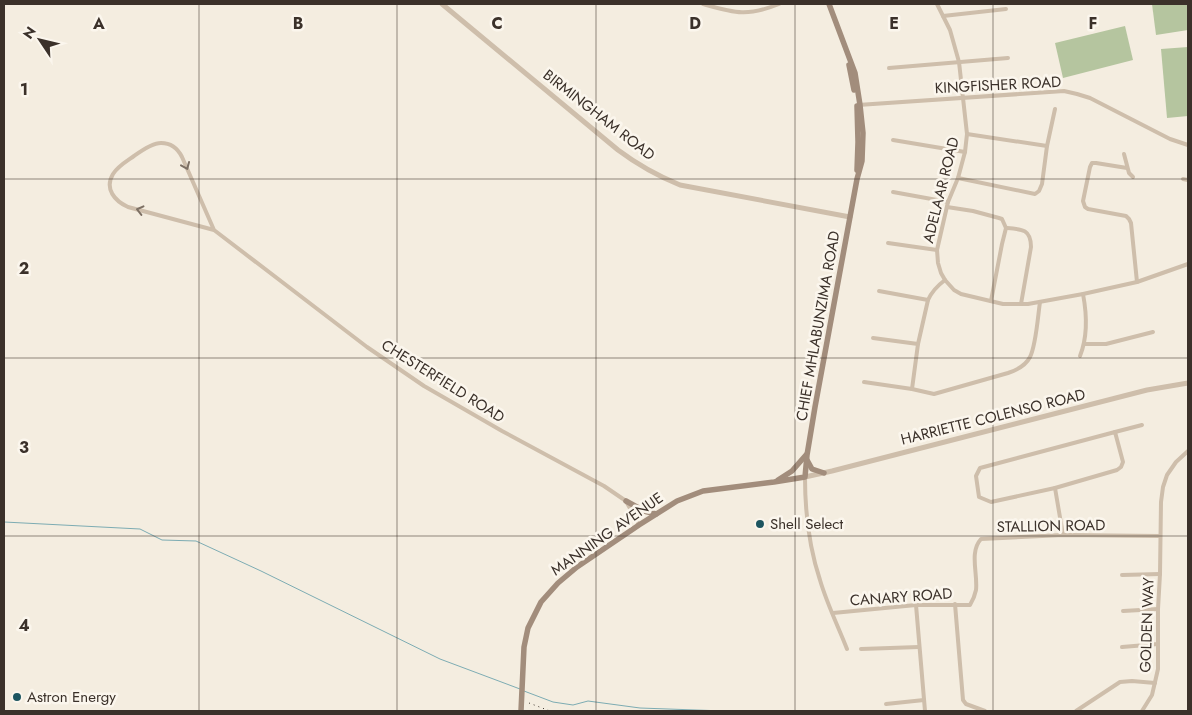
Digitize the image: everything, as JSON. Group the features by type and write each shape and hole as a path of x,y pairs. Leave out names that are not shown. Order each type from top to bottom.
{"main road":[{"name":"CHIEF MHLABUNZIMA ROAD","path":"805,477 807,455 857,179 858,105 848,53 829,4"},
{"path":"807,455 812,469 824,473"},
{"path":"774,482 792,471 807,455"},
{"name":"MANNING AVENUE","path":"521,711 524,647 528,628 541,602 577,566 677,501 702,491 805,477"},
{"path":"626,501 644,511 656,514"}],"street":[{"name":"BIRMINGHAM ROAD","path":"442,4 618,150 639,165 663,178 680,185 850,217"},
{"path":"703,4 742,13 756,12 779,4"},
{"name":"ADELAAR ROAD","path":"937,4 950,30 959,62 967,134 965,152 958,178 948,202 937,250 938,263 945,280"},
{"path":"944,16 1006,9"},
{"path":"889,68 1008,58"},
{"name":"KINGFISHER ROAD","path":"858,105 1064,91 1090,98 1170,139 1188,145"},
{"path":"958,178 1035,194 1042,184 1047,146 1055,109"},
{"path":"967,134 1047,146"},
{"path":"893,140 965,152"},
{"name":"CHESTERFIELD ROAD","path":"214,230 182,157 170,144 156,143 150,146 122,165 114,173 110,189 118,202 128,207 214,230 367,347 424,386 604,486 626,501 639,525"},
{"path":"1124,154 1127,168 1133,177"},
{"path":"1127,168 1092,163 1083,204 1088,208 1126,216 1129,219 1137,282"},
{"path":"1183,179 1188,180"},
{"path":"893,192 948,202"},
{"path":"947,207 1001,218 1006,228 991,301"},
{"path":"1006,228 1024,230 1031,238 1021,304"},
{"path":"888,243 937,250"},
{"path":"912,389 918,344 928,300 930,294 945,280 954,290 961,294 1003,304 1021,304 1083,294 1137,282 1188,264"},
{"path":"879,291 928,300"},
{"path":"1080,356 1085,344 1086,310 1083,294"},
{"path":"864,382 928,393 939,393 1017,370 1030,357 1040,302"},
{"path":"1085,344 1106,344 1153,332"},
{"path":"873,338 918,344"},
{"name":"HARRIETTE COLENSO ROAD","path":"805,477 1147,390 1188,382"},
{"path":"1115,432 1123,462 1117,470 1055,488 991,502 979,497 976,476 980,468 1115,432 1142,425"},
{"name":"GOLDEN WAY","path":"1142,711 1152,695 1158,669 1160,536 1163,487 1176,462 1188,452"},
{"path":"805,477 805,510 820,580 847,649"},
{"path":"1055,488 1063,535"},
{"name":"STALLION ROAD","path":"970,605 976,588 975,551 981,539 1063,535 1160,536"},
{"path":"1122,575 1160,574"},
{"path":"954,604 963,700 966,704 985,711"},
{"path":"916,605 925,711"},
{"name":"CANARY ROAD","path":"833,613 916,605 970,605"},
{"path":"1124,612 1158,609"},
{"path":"1122,647 1158,644"},
{"path":"861,649 920,647"},
{"path":"1076,711 1120,682 1155,683"},
{"path":"886,704 924,700"}],"green space":[{"path":"1152,4 1188,4 1188,30 1156,35"},
{"path":"1125,26 1133,60 1063,78 1055,43"},
{"path":"1188,47 1188,116 1167,118 1161,49"}],"waterway":[{"path":"4,522 140,529 162,540 196,541 440,659 520,689"},
{"path":"524,691 553,702 573,705 588,701 640,708 724,711"}],"railway":[{"path":"529,703 550,711"}],"place":[{"name":"Shell Select","path":"760,524"},
{"name":"Astron Energy","path":"17,697"}]}
